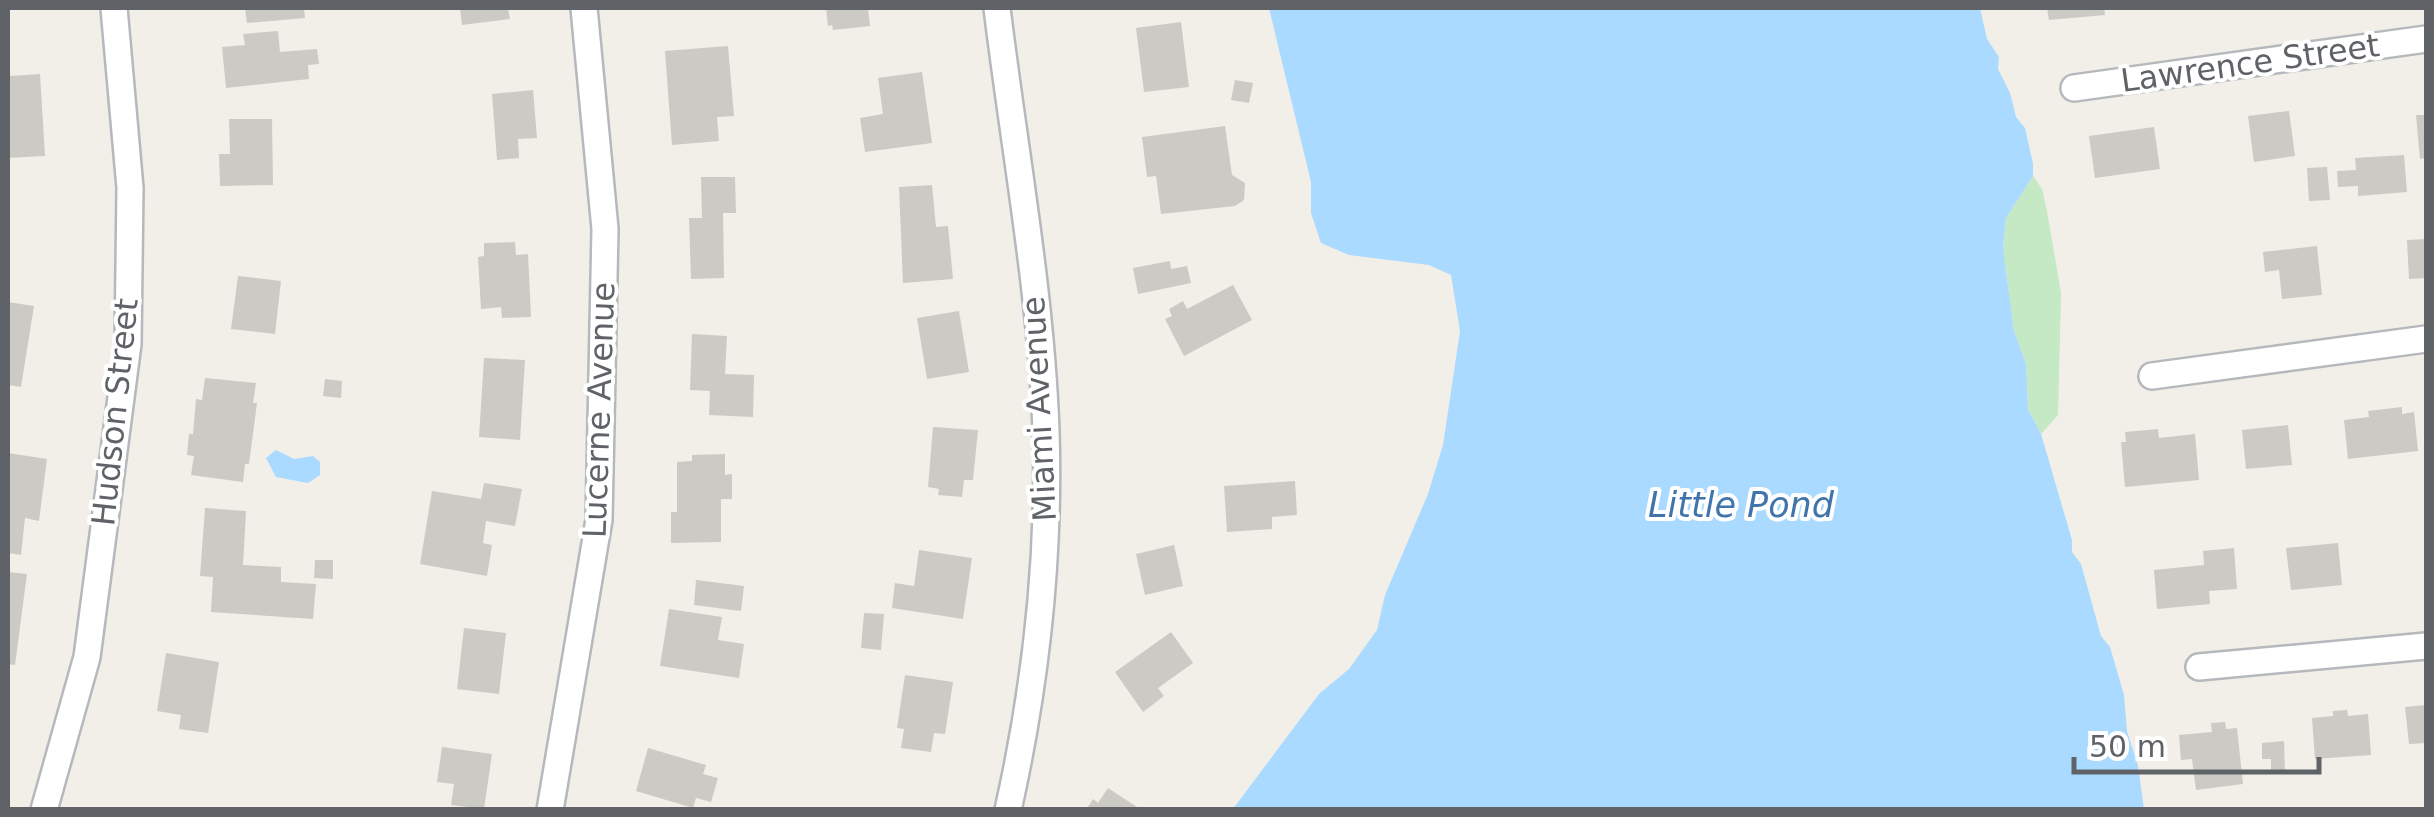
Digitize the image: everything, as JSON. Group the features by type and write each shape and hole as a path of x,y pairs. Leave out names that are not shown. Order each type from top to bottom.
{"street":[{"name":"Hudson Street","path":"44,810 87,656 128,344 130,188 114,8"},
{"name":"Lucerne Avenue","path":"550,810 599,520 605,228 584,8"},
{"name":"Miami Avenue","path":"997,8 1034,286 1046,432 1044,588 1026,728 1008,810"},
{"name":"Lawrence Street","path":"2074,88 2426,39"},
{"path":"2152,376 2426,339"},
{"path":"2200,668 2426,646"}],"green space":[{"path":"2033,176 2042,189 2061,293 2058,415 2041,434 2028,409 2026,364 2014,331 2003,248 2006,218"}],"water":[{"name":"Little Pond","path":"1269,8 1980,8 1987,39 1999,57 1998,69 2016,117 2025,128 2033,164 2033,176 2006,218 2003,248 2014,331 2026,364 2028,409 2041,434 2072,540 2072,552 2081,564 2101,636 2110,647 2124,695 2127,731 2138,766 2144,809 1233,809 1319,694 1349,669 1377,630 1385,595 1428,494 1443,445 1460,331 1451,275 1429,265 1349,255 1321,243 1311,213 1311,182"},
{"path":"276,450 294,459 313,456 320,462 320,475 308,483 276,477 266,458"}],"building":[{"path":"245,8 304,8 305,18 247,23"},
{"path":"460,8 508,8 510,19 462,25"},
{"path":"826,8 868,8 870,26 833,30 832,25 828,26"},
{"path":"2047,8 2104,8 2105,15 2049,20"},
{"path":"1181,22 1189,87 1144,92 1136,28"},
{"path":"278,31 280,52 317,49 319,64 308,65 309,79 226,88 222,47 245,45 243,34"},
{"path":"728,46 734,116 717,117 719,141 672,145 665,51"},
{"path":"922,72 932,143 865,152 860,118 883,114 878,78"},
{"path":"40,74 45,156 8,158 10,76"},
{"path":"1235,80 1253,83 1249,103 1231,100"},
{"path":"533,90 537,138 518,139 519,158 497,160 492,94"},
{"path":"2289,111 2295,156 2254,162 2248,116"},
{"path":"2416,115 2426,115 2426,158 2420,159"},
{"path":"229,119 272,119 273,185 220,186 219,154 230,154"},
{"path":"1225,126 1232,175 1245,183 1244,200 1235,206 1161,214 1156,176 1147,177 1142,137"},
{"path":"2154,127 2160,169 2095,178 2089,136"},
{"path":"2404,155 2407,192 2358,196 2358,186 2338,187 2337,171 2356,170 2355,158"},
{"path":"2327,167 2330,200 2309,201 2307,168"},
{"path":"701,177 735,177 736,213 723,213 724,278 691,279 689,218 702,218"},
{"path":"932,185 936,227 948,226 953,279 903,283 899,187"},
{"path":"2426,239 2426,278 2409,279 2407,240"},
{"path":"515,242 516,255 528,254 531,317 502,318 501,307 481,309 478,257 484,256 484,243"},
{"path":"2317,246 2322,295 2282,299 2279,270 2265,272 2263,252"},
{"path":"1170,261 1171,269 1187,266 1191,283 1138,294 1133,268"},
{"path":"238,276 281,281 275,334 231,329"},
{"path":"1233,285 1252,320 1184,356 1165,319 1172,316 1169,309 1183,301 1187,309"},
{"path":"8,302 34,306 21,387 8,385"},
{"path":"959,311 969,372 927,379 917,318"},
{"path":"692,334 727,336 725,374 754,375 753,417 709,415 710,391 690,390"},
{"path":"484,358 525,360 520,440 479,437"},
{"path":"205,378 256,383 249,464 245,464 243,482 191,475 194,456 187,455 189,434 193,434 196,399 202,400"},
{"path":"325,379 342,381 341,398 323,396"},
{"path":"2402,407 2402,414 2414,412 2418,451 2348,459 2344,420 2369,417 2368,411"},
{"path":"2288,425 2292,465 2246,469 2242,430"},
{"path":"933,427 978,430 973,480 964,480 962,497 938,495 939,489 928,487"},
{"path":"2158,429 2159,438 2195,434 2199,480 2125,487 2121,442 2126,442 2125,432"},
{"path":"8,453 47,459 39,521 25,518 21,555 8,553"},
{"path":"725,454 725,475 732,474 732,499 721,499 721,542 671,543 671,512 677,512 677,462 692,461 692,455"},
{"path":"1295,481 1297,515 1272,517 1272,529 1227,532 1224,486"},
{"path":"484,483 522,489 515,526 486,521 483,543 492,545 487,576 420,564 432,491 481,499"},
{"path":"205,508 246,511 243,565 281,567 281,582 316,584 313,619 211,612 213,577 200,576"},
{"path":"2338,543 2342,585 2291,590 2286,548"},
{"path":"1174,545 1183,586 1145,595 1136,554"},
{"path":"2234,548 2237,589 2209,591 2210,604 2157,609 2154,570 2204,565 2203,551"},
{"path":"919,550 972,558 963,619 892,608 895,583 914,586"},
{"path":"315,560 333,560 333,579 314,578"},
{"path":"8,572 27,574 15,665 8,664"},
{"path":"696,580 744,586 741,611 694,605"},
{"path":"669,609 722,617 718,640 744,644 739,678 660,666"},
{"path":"864,613 884,614 881,650 861,648"},
{"path":"464,628 506,633 499,694 457,689"},
{"path":"1171,632 1193,663 1158,688 1164,696 1143,712 1115,672"},
{"path":"166,653 219,662 208,733 179,729 181,715 157,711"},
{"path":"905,675 953,682 945,734 934,733 931,752 901,748 904,729 897,728"},
{"path":"2426,705 2426,743 2409,744 2405,707"},
{"path":"2347,710 2348,716 2368,714 2371,755 2315,759 2312,718"},
{"path":"2225,722 2226,729 2237,728 2243,784 2196,790 2192,759 2181,760 2179,735 2212,732 2211,723"},
{"path":"2284,741 2285,772 2271,772 2271,759 2262,759 2262,743"},
{"path":"442,747 492,754 484,809 451,805 454,784 437,782"},
{"path":"648,748 706,765 703,774 718,778 711,802 696,798 693,808 636,791"},
{"path":"1108,788 1136,810 1086,810 1093,799 1098,803"}]}
